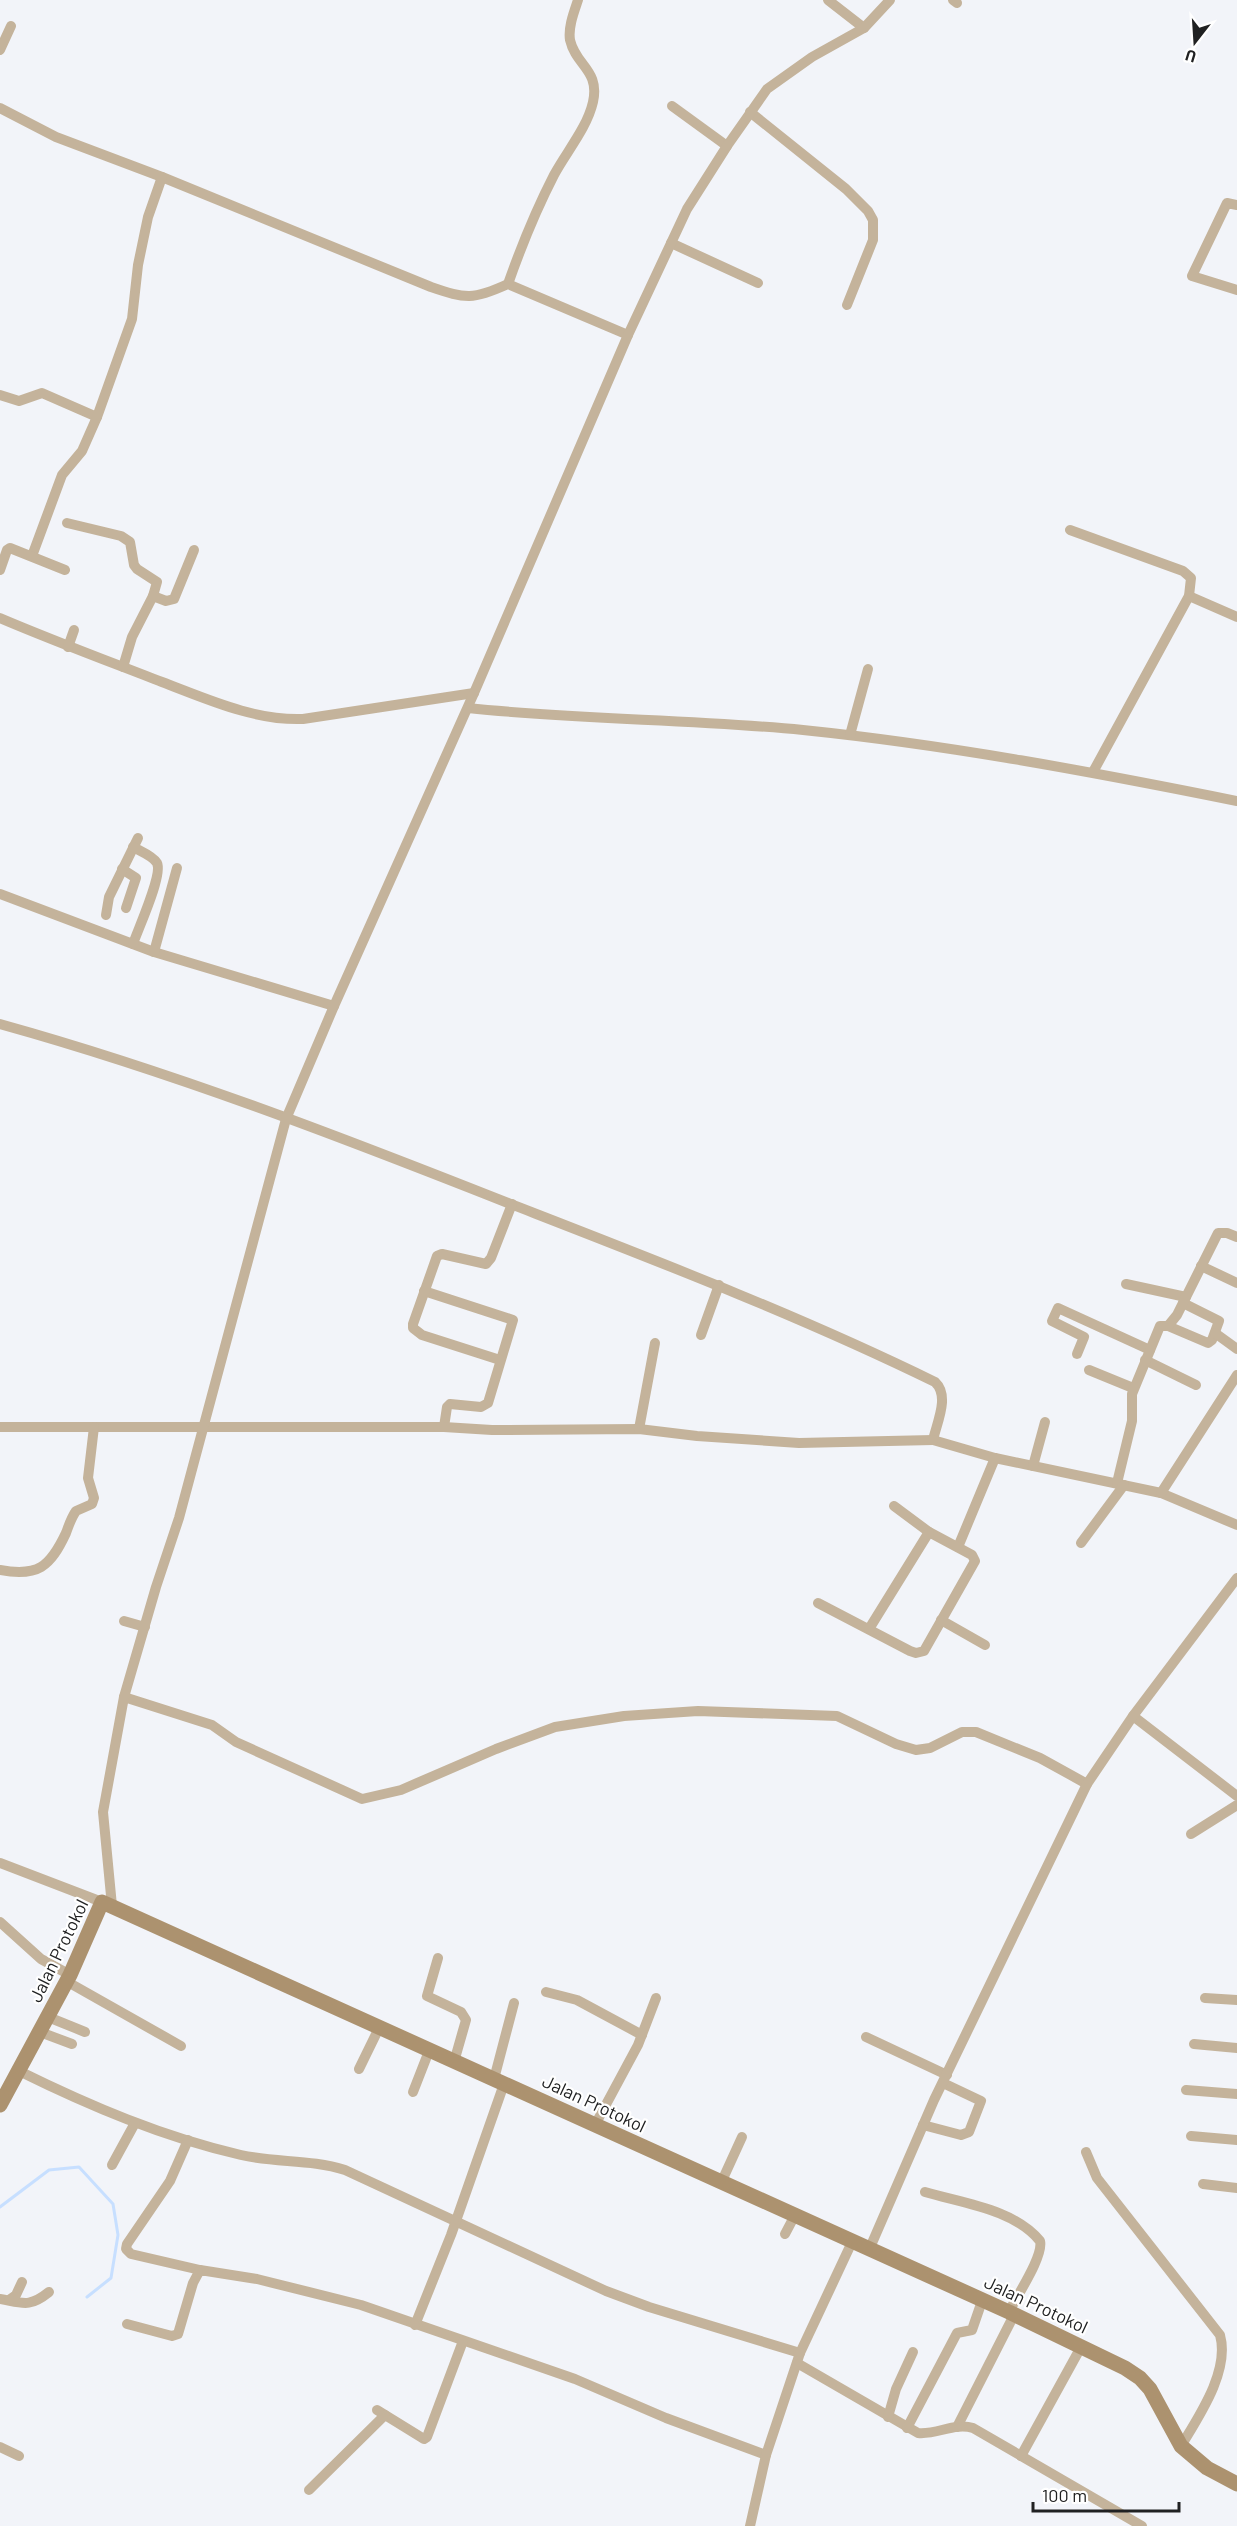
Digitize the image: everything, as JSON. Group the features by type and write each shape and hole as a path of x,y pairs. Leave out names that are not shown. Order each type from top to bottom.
{"street":[{"path":"508,284 534,214 567,151 585,123 593,103 595,87 592,75 576,52 570,38 578,0"},
{"path":"828,0 864,28"},
{"path":"0,1863 107,1904 103,1812 124,1697 179,1518 286,1119 334,1006 468,708 628,335 687,209 727,146 768,89 812,57 864,28 890,0"},
{"path":"0,50 11,26"},
{"path":"672,106 727,146"},
{"path":"0,108 56,136 451,294 476,297 508,284 628,335"},
{"path":"750,112 846,189 868,211 873,220 873,240 847,305"},
{"path":"32,556 62,475 82,451 97,417 132,319 138,265 148,217 162,177"},
{"path":"1237,205 1227,203 1192,276 1237,289"},
{"path":"671,243 758,283"},
{"path":"0,395 19,401 42,393 97,417"},
{"path":"67,523 120,536 130,542 134,565 157,582 153,596 132,637 123,667"},
{"path":"1070,530 1183,571 1191,578 1189,596 1093,772"},
{"path":"0,570 7,550 10,549 65,570"},
{"path":"153,596 166,601 174,599 194,550"},
{"path":"1189,596 1237,617"},
{"path":"0,618 68,647 228,706 282,720 303,719 474,693"},
{"path":"68,647 74,630"},
{"path":"850,735 868,669"},
{"path":"468,708 850,735 1093,772 1237,801"},
{"path":"106,915 109,897 136,842 154,860 157,867 153,891 133,944"},
{"path":"154,952 177,868"},
{"path":"122,870 136,878 126,908"},
{"path":"0,894 154,952 334,1006"},
{"path":"0,1024 206,1089 412,1164 719,1285 827,1331 935,1382 943,1392 943,1397 933,1440"},
{"path":"500,1360 417,1332 413,1328 413,1319 438,1255 483,1265 489,1262 512,1204"},
{"path":"1168,1326 1177,1315 1218,1233 1227,1233 1237,1237"},
{"path":"1201,1266 1237,1283"},
{"path":"1081,1544 1121,1484 1132,1421 1133,1388 1160,1326 1168,1326 1208,1343 1219,1321 1184,1300 1126,1284"},
{"path":"701,1335 719,1285"},
{"path":"424,1291 511,1318 512,1323 488,1403 481,1407 450,1404 447,1407 444,1427"},
{"path":"1084,1337 1052,1321 1058,1308 1150,1350"},
{"path":"1077,1354 1091,1323"},
{"path":"1215,1333 1237,1348"},
{"path":"639,1429 655,1342"},
{"path":"1145,1360 1196,1385"},
{"path":"1089,1370 1133,1388"},
{"path":"1161,1493 1237,1375"},
{"path":"1033,1466 1045,1422"},
{"path":"0,1427 639,1429 720,1438 799,1443 933,1440 995,1458 1161,1493 1237,1525"},
{"path":"0,1570 23,1573 35,1571 44,1566 60,1546 76,1511 92,1504 94,1498 88,1478 94,1427"},
{"path":"958,1547 995,1458"},
{"path":"818,1604 910,1651 920,1653 928,1645 975,1561 972,1555 929,1532 894,1506"},
{"path":"869,1629 929,1532"},
{"path":"869,2250 923,2125 1087,1784 1132,1716 1237,1578"},
{"path":"941,1620 985,1645"},
{"path":"124,1621 144,1627"},
{"path":"124,1697 212,1725 236,1742 362,1799 401,1790 496,1749 555,1727 624,1716 698,1711 837,1716 896,1744 916,1750 930,1748 962,1732 976,1732 1040,1758 1087,1784"},
{"path":"1132,1716 1237,1796"},
{"path":"1191,1834 1237,1805"},
{"name":"Jalan Protokol","path":"0,2105 107,1904 794,2217 1011,2313 1125,2368 1140,2378 1162,2408 1181,2446 1207,2468 1237,2484"},
{"path":"0,1922 42,1959 68,1978 181,2046"},
{"path":"438,1958 427,1996 460,2012 466,2020 454,2062"},
{"path":"546,1992 577,2000 642,2035"},
{"path":"595,2125 642,2035 656,1998"},
{"path":"1205,1998 1237,2000"},
{"path":"415,2325 455,2223 499,2082 514,2003"},
{"path":"48,2017 85,2032"},
{"path":"359,2068 379,2028"},
{"path":"40,2032 72,2044"},
{"path":"866,2037 981,2101 969,2132 965,2135 923,2125"},
{"path":"1194,2044 1237,2048"},
{"path":"413,2092 429,2051"},
{"path":"19,2071 88,2105 188,2140 245,2156 318,2163 338,2168 606,2291 799,2358 907,2428 926,2434 957,2427 973,2428 1142,2526"},
{"path":"1186,2090 1237,2094"},
{"path":"112,2165 135,2122"},
{"path":"1191,2136 1237,2140"},
{"path":"721,2183 742,2137"},
{"path":"188,2140 170,2181 127,2244 126,2249 131,2254 200,2270 257,2279 361,2305 575,2379 666,2418 766,2455"},
{"path":"1086,2152 1097,2178 1220,2335 1224,2349 1212,2389 1204,2409 1181,2446"},
{"path":"1203,2184 1237,2188"},
{"path":"925,2192 998,2213 1014,2221 1040,2241 1042,2246 957,2427"},
{"path":"785,2234 794,2217"},
{"path":"750,2526 766,2455 799,2358 852,2242"},
{"path":"127,2324 172,2336 178,2334 193,2283 200,2270"},
{"path":"5,2300 16,2295 22,2282"},
{"path":"5,2300 36,2303 49,2292"},
{"path":"907,2428 957,2333 972,2330 982,2301"},
{"path":"309,2490 381,2413 421,2437 427,2437 463,2341"},
{"path":"1021,2456 1081,2347"},
{"path":"888,2417 896,2389 913,2352"},
{"path":"0,2447 19,2456"}],"waterway":[{"path":"0,2207 49,2170 79,2167 113,2204 118,2235 111,2278 87,2297"}]}
